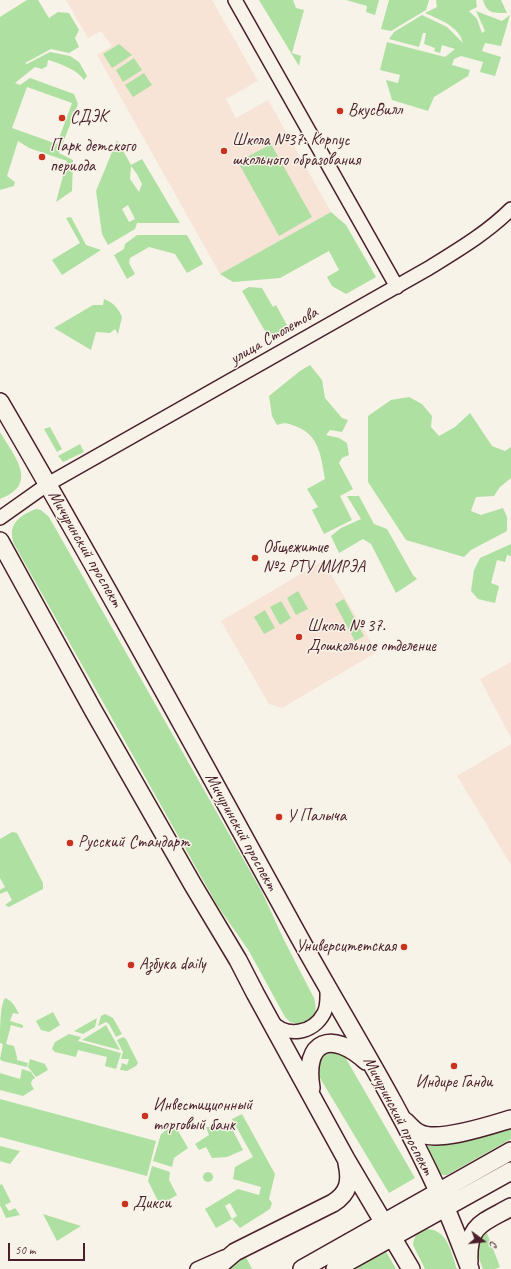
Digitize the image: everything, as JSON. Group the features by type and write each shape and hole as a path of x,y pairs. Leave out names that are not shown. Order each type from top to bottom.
{"main road":[{"name":"Мичуринский проспект","path":"0,402 126,621 327,988 400,1117 438,1191 469,1268"},
{"path":"0,541 93,710 193,885 238,960 346,1159 411,1269"},
{"path":"312,1095 309,1073 311,1060 315,1050 320,1046 327,1043 342,1044 359,1054 372,1066"},
{"path":"400,1117 419,1133 428,1136 444,1136 511,1119"},
{"path":"302,1269 381,1219 403,1211 511,1151"},
{"path":"215,1269 235,1252 333,1203 343,1196 348,1186 349,1173 346,1159"},
{"path":"335,1269 395,1243 445,1207 511,1171"},
{"path":"469,1268 468,1254 473,1232 482,1222 511,1207"},
{"path":"395,1243 404,1269"}],"street":[{"path":"235,0 396,287"},
{"name":"улица Столетова","path":"0,518 48,484 396,287 469,244 501,220 511,210"},
{"path":"271,1021 276,1027 287,1031 298,1032 309,1028 318,1022 325,1012 328,1002 327,988"},
{"path":"198,1269 235,1252"}],"shaded area":[{"name":"Школа №37. Корпус школьного образования","path":"66,0 212,0 258,81 226,99 236,118 268,100 331,212 220,274 97,55 112,46 101,31 88,38"},
{"name":"Школа № 37. Дошкольное отделение","path":"323,561 377,652 282,708 269,704 221,621"},
{"path":"511,662 511,738 480,679"},
{"path":"511,744 511,865 457,776"}],"green space":[{"path":"27,0 38,0 49,18 58,12 69,13 79,30 75,38 79,47 69,53 51,49 25,63 27,64 50,52 70,56 79,62 87,76 84,80 73,70 48,60 47,66 42,69 35,67 15,83 20,85 30,78 74,94 78,104 59,153 73,160 72,191 56,202 67,161 29,148 18,141 7,176 15,182 14,186 0,190 0,17","holes":["27,87 72,103 57,144 12,128"]},
{"path":"259,0 293,0 296,8 304,10 292,53 301,56 299,66"},
{"path":"346,0 379,0 375,15 366,12 367,6"},
{"path":"389,0 429,0 426,10 391,31 381,29"},
{"path":"436,0 476,0 477,7 469,11 477,19 482,33 485,31 476,11 502,21 510,15 501,46 485,43 482,51 501,57 495,76 480,72 483,62 461,56 454,59 452,65 470,70 468,76 434,97 428,111 392,100 386,80 398,83 400,75 380,70 387,42 445,57 455,49 442,45 440,53 434,51 435,48 424,44 426,33 423,33 419,47 389,39 394,32 422,15 447,27 463,43 461,37 448,24 425,13 437,7"},
{"path":"483,0 501,0 507,13 492,12 487,8"},
{"path":"119,44 132,55 112,68 103,54"},
{"path":"134,58 142,70 123,82 116,70"},
{"path":"144,73 152,85 133,97 125,85"},
{"path":"117,140 131,165 142,159 180,223 137,223 135,229 108,245 102,234 96,191","holes":["131,166 142,184 139,192 130,179","128,205 135,219 129,222 122,209"]},
{"path":"271,144 312,217 279,236 238,162"},
{"path":"331,212 346,225 376,277 346,294 332,286 327,277 339,270 329,251 280,278 233,282 220,274"},
{"path":"71,217 86,245 101,250 62,275 52,260 80,243 66,218"},
{"path":"137,235 187,235 203,264 187,273 175,254 149,247 130,258 129,263 135,274 127,279 114,255 124,249 125,244"},
{"path":"249,287 262,288 273,307 276,305 288,327 269,338 242,291"},
{"path":"104,299 115,306 122,317 118,334 115,329 110,333 96,332 91,350 54,328 93,305 103,305"},
{"path":"310,365 322,380 325,398 342,418 348,420 342,432 330,430 326,435 339,438 347,443 349,455 342,458 339,463 353,489 340,496 352,520 324,534 312,510 318,507 307,489 325,479 318,447 309,434 303,430 288,424 282,423 277,425 272,416 269,396 300,371"},
{"path":"409,397 422,404 432,416 431,427 439,436 455,427 470,413 492,446 505,451 511,447 511,478 500,487 494,496 476,497 471,511 481,515 503,508 507,517 507,531 471,550 464,557 406,540 368,482 368,416 391,400"},
{"path":"50,427 62,449 57,452 44,429"},
{"path":"0,432 17,460 21,478 19,486 12,493 0,499"},
{"path":"80,444 84,452 63,462 58,456"},
{"path":"347,496 359,496 374,524 387,529 413,575 417,579 396,593 371,544 363,539 339,553 331,536 341,528 361,519"},
{"path":"36,509 41,510 49,517 262,892 284,940 314,998 316,1007 313,1017 302,1025 290,1022 285,1017 249,951 217,905 14,544 12,537 13,526 24,515"},
{"path":"511,544 511,556 507,555 505,562 497,560 491,583 499,586 495,603 478,599 471,591 474,570 480,558"},
{"path":"298,591 308,609 296,615 287,598"},
{"path":"344,599 364,636 355,641 335,604"},
{"path":"281,601 291,618 280,625 270,607"},
{"path":"265,610 275,628 264,634 254,617"},
{"path":"12,832 17,833 43,883 43,889 9,907 5,905 12,900 7,891 0,894 0,890 5,887 0,878 0,839"},
{"path":"5,998 12,1002 19,1014 13,1013 10,1021 23,1025 22,1028 11,1025 6,1044 14,1046 17,1060 28,1063 27,1067 2,1061 0,1059 3,1044 0,1043 2,1006"},
{"path":"53,1012 60,1025 49,1032 41,1030 36,1021"},
{"path":"105,1014 113,1018 122,1034 116,1037 109,1024 106,1022 98,1026 101,1016"},
{"path":"97,1018 95,1027 83,1034 74,1031"},
{"path":"106,1025 120,1050 82,1040"},
{"path":"69,1034 81,1037 78,1041 121,1053 116,1069 105,1066 107,1057 78,1050 76,1057 55,1052 52,1049 55,1042"},
{"path":"123,1037 126,1039 138,1063 136,1066 127,1071 120,1070 122,1063 127,1065 129,1059 121,1059 123,1052 117,1040"},
{"path":"328,1051 342,1054 345,1057 415,1178 389,1193 317,1073 318,1060"},
{"path":"30,1059 45,1064 48,1070 36,1077 28,1067"},
{"path":"22,1069 31,1072 35,1078 32,1080 31,1084 34,1089 23,1096 0,1090 0,1073 20,1079"},
{"path":"0,1099 156,1141 147,1176 0,1137"},
{"path":"242,1114 275,1174 269,1199 272,1203 270,1209 240,1228 232,1219 216,1228 205,1209 238,1189 259,1195 261,1187 233,1179 235,1167 253,1157 232,1119","holes":["230,1203 237,1216 232,1219 225,1206"]},
{"path":"224,1123 230,1125 243,1150 227,1157 212,1158 206,1147 199,1150 195,1144 209,1135 206,1127 215,1127"},
{"path":"174,1124 188,1148 174,1158 172,1167 153,1161 161,1134"},
{"path":"511,1127 511,1139 447,1175 439,1173 424,1147"},
{"path":"0,1146 20,1151 10,1164 0,1161"},
{"path":"152,1166 170,1172 169,1180 177,1195 160,1205 148,1181"},
{"path":"206,1172 210,1172 212,1173 212,1181 206,1182 203,1179 203,1175"},
{"path":"2,1184 11,1202 5,1205 9,1211 15,1208 20,1215 6,1218 0,1205 0,1185"},
{"path":"43,1214 81,1226 57,1241"},
{"path":"426,1229 433,1230 444,1237 448,1243 457,1269 425,1269 413,1245 416,1235"},
{"path":"487,1233 500,1267 495,1269 483,1269 479,1259 479,1241"},
{"path":"384,1248 396,1269 348,1269"},
{"path":"245,1255 252,1269 225,1269"}],"place":[{"name":"ВкусВилл","path":"340,111"},
{"name":"СДЭК","path":"62,118"},
{"name":"Школа №37. Корпус школьного образования","path":"224,151"},
{"name":"Парк детского периода","path":"42,157"},
{"name":"Общежитие №2 РТУ МИРЭА","path":"255,558"},
{"name":"Школа № 37. Дошкольное отделение","path":"299,637"},
{"name":"У Палыча","path":"279,817"},
{"name":"Русский Стандарт","path":"70,843"},
{"name":"Университетская","path":"404,947"},
{"name":"Азбука daily","path":"131,965"},
{"name":"Индире Ганди","path":"454,1066"},
{"name":"Инвестиционный торговый банк","path":"145,1116"},
{"name":"Дикси","path":"125,1204"}]}
